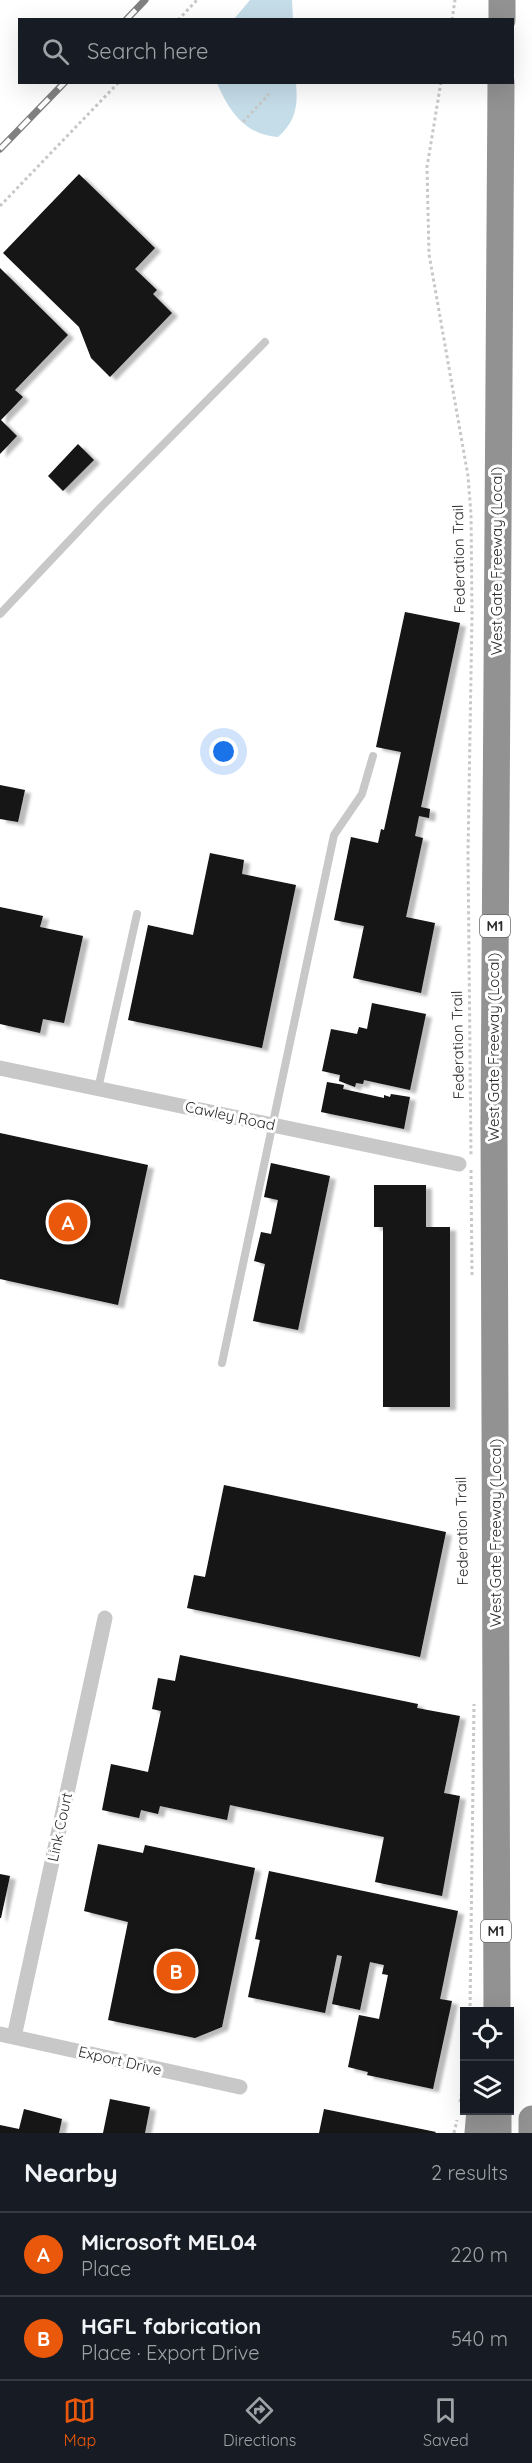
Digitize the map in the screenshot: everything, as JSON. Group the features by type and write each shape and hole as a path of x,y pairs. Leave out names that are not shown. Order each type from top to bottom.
{"highway":[{"path":"502,0 502,18"},
{"name":"West Gate Freeway (Local)","path":"497,2007 494,1123 501,84"},
{"path":"485,2007 495,1851"},
{"path":"478,2133 480,2115"},
{"path":"498,2115 498,2133"},
{"path":"532,2119 532,2133"}],"street":[{"name":"Cawley Road","path":"0,1068 467,1163"},
{"name":"Link Court","path":"7,2035 105,1617"},
{"name":"Export Drive","path":"7,2035 240,2087"}],"lane":[{"path":"0,614 102,506 265,342"},
{"path":"222,1363 334,835 362,794 373,756"},
{"path":"98,1089 136,914"}],"path":[{"path":"180,18 197,0"},
{"path":"452,18 455,0"},
{"path":"0,206 116,84"},
{"name":"Federation Trail","path":"441,84 427,167 429,254 468,476 471,514 467,1163 472,1275"},
{"path":"243,122 269,94"},
{"path":"470,2007 474,1699"}],"water":[{"path":"250,0 292,0 293,18 235,18"},
{"path":"218,84 296,84 297,99 292,119 278,137 256,132 247,126 227,103"}],"building":[{"path":"79,174 155,248 135,269 157,290 153,294 172,313 110,377 91,358 79,327 3,253"},
{"path":"0,268 68,335 15,390 23,397 1,420 17,436 0,454"},
{"path":"78,444 94,460 63,491 48,476"},
{"path":"405,612 460,623 421,807 430,809 429,818 419,816 415,836 423,838 406,917 435,923 421,993 353,978 364,926 334,920 351,837 378,843 381,829 384,830 401,752 376,747"},
{"path":"0,785 25,790 18,822 0,819"},
{"path":"210,853 244,860 242,874 296,885 262,1048 128,1020 148,925 193,935"},
{"path":"0,907 43,916 40,927 83,936 64,1023 43,1019 40,1033 0,1024"},
{"path":"372,1003 426,1014 410,1090 364,1080 363,1084 356,1083 355,1087 339,1081 340,1075 322,1071 331,1029 357,1034 359,1027 367,1029"},
{"path":"327,1082 344,1085 343,1089 384,1098 384,1095 390,1097 391,1094 410,1097 404,1129 321,1112"},
{"path":"0,1133 148,1165 118,1305 0,1279"},
{"path":"271,1163 330,1176 298,1330 253,1321 265,1264 254,1261 261,1232 271,1234 278,1200 264,1197"},
{"path":"374,1185 426,1185 426,1227 450,1227 450,1407 383,1407 383,1227 374,1227"},
{"path":"224,1485 446,1532 420,1657 187,1608 194,1575 205,1577"},
{"path":"180,1655 418,1704 417,1708 460,1716 444,1793 460,1796 442,1896 375,1882 384,1837 230,1805 227,1820 160,1806 158,1814 141,1810 139,1818 102,1810 111,1764 148,1772 161,1711 152,1709 158,1678 175,1681"},
{"path":"98,1844 143,1853 145,1845 255,1868 222,2027 195,2038 108,2020 128,1922 84,1911"},
{"path":"269,1871 458,1911 440,1999 452,2001 433,2089 367,2075 368,2072 348,2067 359,2015 379,2019 388,1975 382,1974 384,1965 370,1962 360,2010 332,2004 342,1956 337,1955 325,2013 248,1997 260,1940 255,1939"},
{"path":"0,1874 10,1876 1,1918 0,1918"},
{"path":"110,2099 150,2107 145,2133 103,2133"},
{"path":"24,2109 62,2119 59,2133 0,2133 0,2125 19,2129"},
{"path":"324,2109 436,2132 319,2133"}],"railway":[{"path":"128,18 145,0"},
{"path":"0,149 63,84"}],"place":[{"name":"Microsoft MEL04","path":"68,1222"},
{"name":"HGFL fabrication","path":"176,1971"}]}
